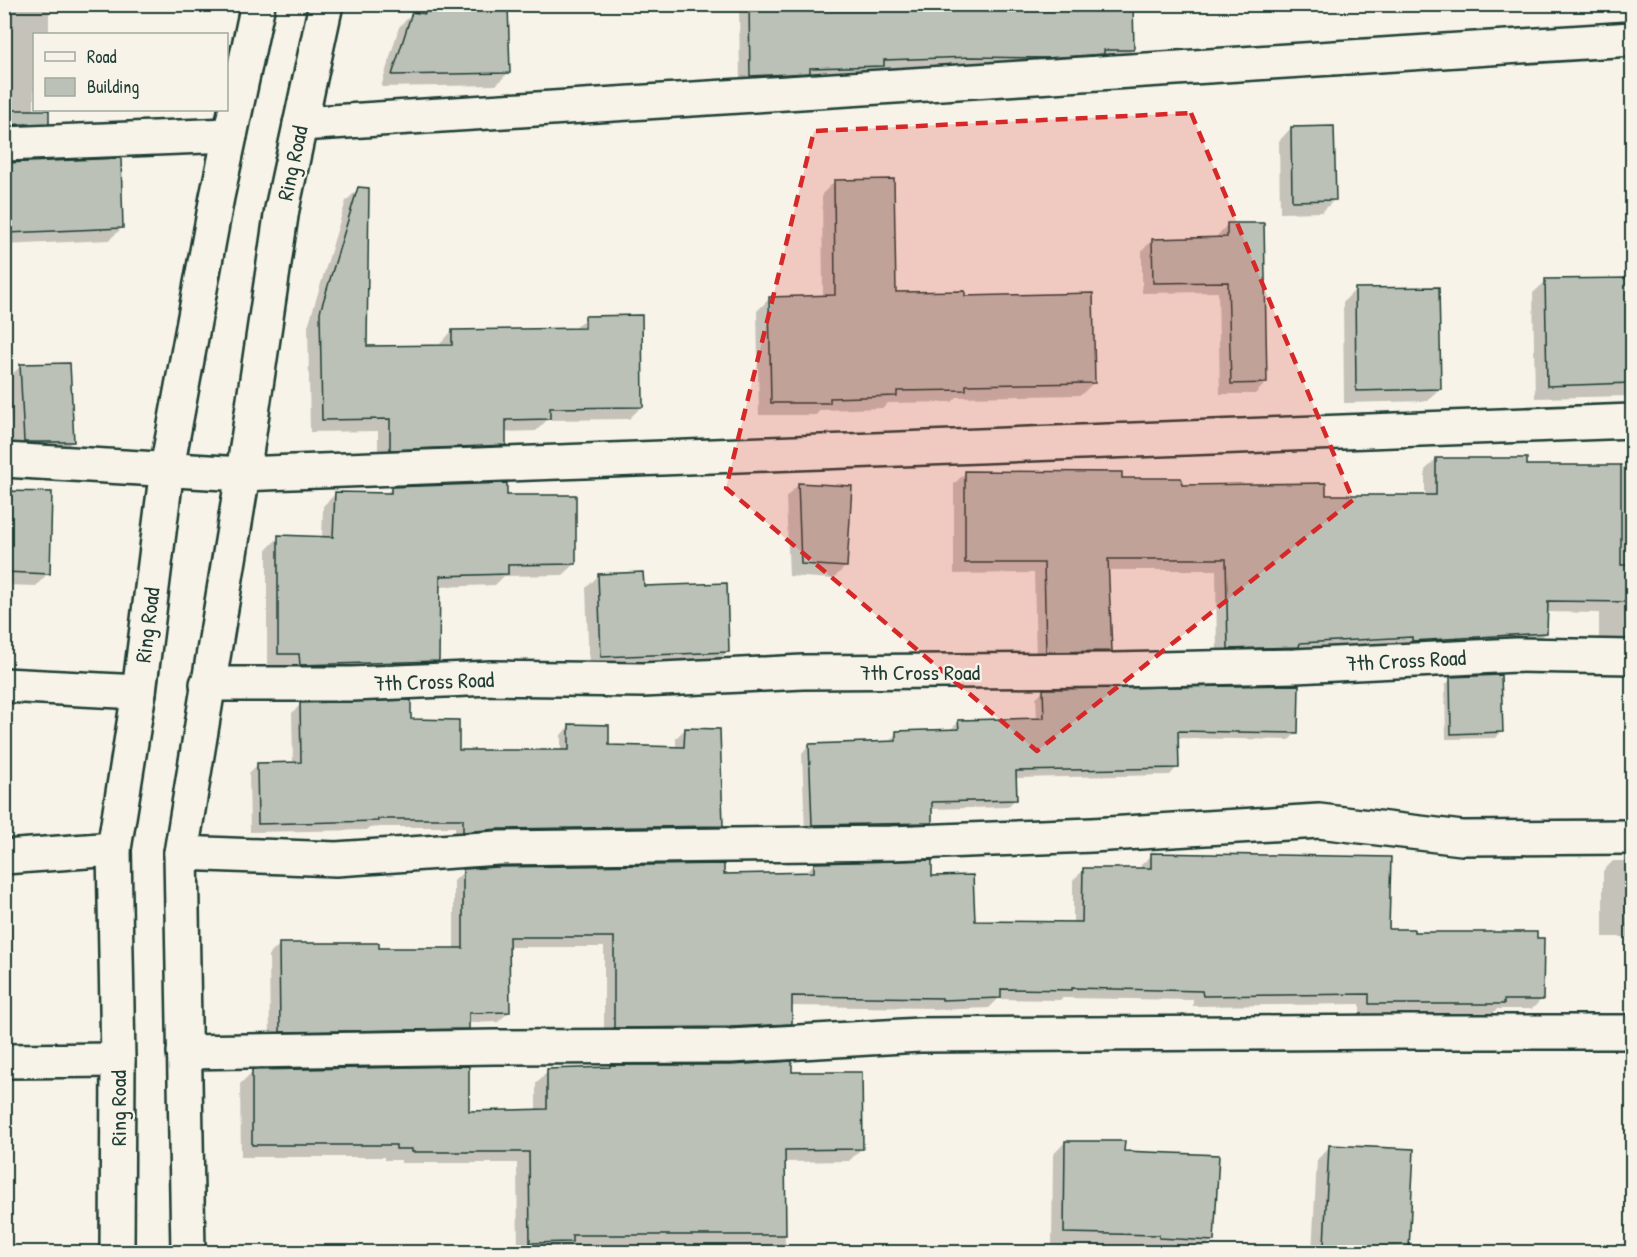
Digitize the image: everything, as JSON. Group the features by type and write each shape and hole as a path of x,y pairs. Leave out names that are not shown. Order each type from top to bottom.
{"street":[{"name":"Ring Road","path":"117,1252 118,1060 114,849 139,692 167,468 217,197 258,4"},
{"name":"Ring Road","path":"188,1252 181,853 243,474 282,209 326,4"},
{"path":"300,124 1632,39"},
{"path":"4,144 230,135"},
{"path":"4,460 243,474 1632,421"},
{"name":"7th Cross Road","path":"207,684 352,684 490,678 643,680 803,672 1295,666 1516,655 1632,657"},
{"path":"4,685 139,692"},
{"path":"181,853 336,859 498,848 903,842 1104,834 1319,821 1462,838 1632,837"},
{"path":"4,857 114,849"},
{"path":"184,1053 495,1047 731,1046 920,1035 1632,1032"},
{"path":"4,1061 118,1060"}],"highlighted area":[{"path":"1191,113 1353,500 1037,751 726,488 814,131"}],"building":[{"path":"508,4 510,73 392,75 412,12 425,14 425,5"},
{"path":"749,4 1133,4 1134,50 1104,50 1104,54 1047,58 972,57 884,60 884,66 810,68 810,73 750,76"},
{"path":"4,110 49,111 49,123 4,125"},
{"path":"1334,126 1336,200 1292,201 1291,127"},
{"path":"121,158 123,228 8,233 5,163"},
{"path":"894,179 896,292 965,291 965,296 1093,293 1095,383 966,385 966,390 897,391 897,396 830,398 830,403 771,403 769,297 835,295 834,180"},
{"path":"358,187 369,188 367,346 452,345 452,330 585,328 585,316 642,315 643,407 550,408 550,419 506,420 506,445 390,450 390,419 322,420 320,312"},
{"path":"1227,223 1264,223 1267,383 1231,384 1228,282 1153,283 1152,239 1227,237"},
{"path":"1632,278 1632,383 1547,386 1545,279"},
{"path":"1439,287 1441,389 1356,391 1355,288"},
{"path":"70,363 74,442 24,442 20,364"},
{"path":"1436,458 1527,458 1527,465 1621,465 1621,565 1632,565 1632,602 1548,601 1547,633 1412,641 1412,637 1300,643 1299,647 1228,649 1226,559 1108,559 1112,651 1046,652 1044,563 965,563 965,471 1122,472 1122,478 1181,478 1182,485 1326,483 1326,495 1436,495"},
{"path":"507,483 507,495 576,495 576,564 508,565 508,574 440,576 439,661 300,665 299,654 278,654 278,535 333,537 335,492 391,493 391,487"},
{"path":"798,483 852,486 847,567 801,564"},
{"path":"4,491 52,492 50,574 4,572"},
{"path":"643,572 644,586 727,583 729,652 601,657 598,574"},
{"path":"1501,675 1503,732 1451,734 1450,677"},
{"path":"1299,685 1298,733 1178,731 1179,768 1016,771 1017,800 932,802 932,823 812,825 809,744 896,741 896,731 959,729 958,720 1044,718 1043,689"},
{"path":"411,700 411,719 459,720 459,750 569,750 569,724 609,725 609,745 684,747 685,728 720,729 723,826 498,829 463,832 463,819 378,819 378,821 258,824 257,763 301,762 300,703"},
{"path":"1151,853 1391,857 1389,929 1414,929 1414,932 1537,932 1537,938 1544,938 1543,1000 1504,1000 1504,1004 1369,1004 1369,994 1203,996 1202,991 1001,989 1001,998 942,1000 942,998 792,996 792,1024 614,1028 614,937 509,937 510,1012 469,1013 469,1029 280,1032 279,943 379,943 379,948 463,948 463,869 724,864 724,874 814,872 814,863 932,860 932,876 973,875 975,921 1082,922 1083,868 1151,868"},
{"path":"792,1061 792,1072 862,1072 863,1149 785,1150 786,1235 572,1235 572,1242 530,1243 529,1152 412,1152 412,1149 396,1149 396,1145 252,1145 252,1070 469,1066 469,1111 547,1109 547,1069 610,1067 610,1065 731,1065"},
{"path":"1065,1141 1125,1141 1124,1151 1219,1155 1214,1241 1159,1238 1159,1235 1064,1233"},
{"path":"1329,1145 1414,1149 1409,1249 1324,1245"}]}
